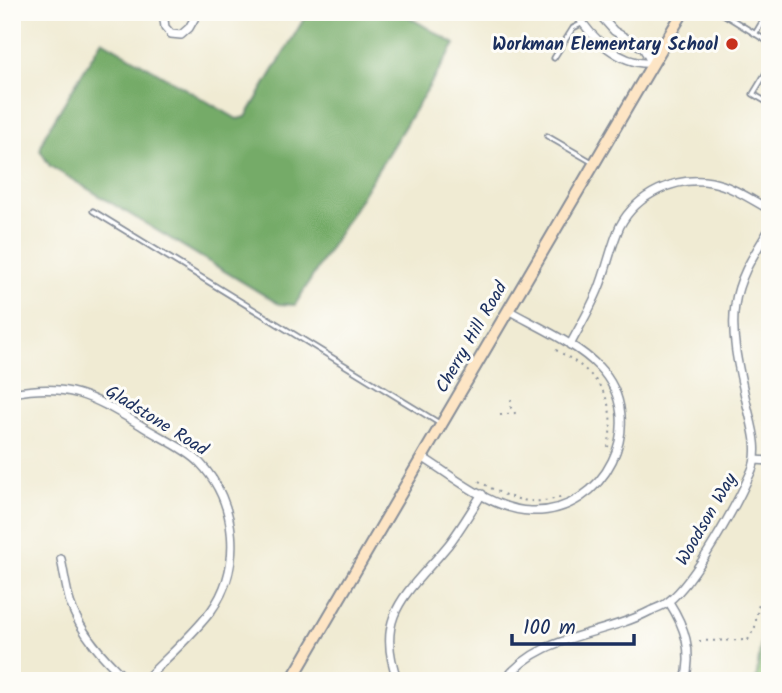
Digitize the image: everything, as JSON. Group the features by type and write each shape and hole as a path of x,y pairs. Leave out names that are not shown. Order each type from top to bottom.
{"main road":[{"name":"Cherry Hill Road","path":"291,681 683,12"}],"street":[{"path":"168,12 164,27 171,34 181,35 189,28 198,12"},
{"path":"576,12 590,33 625,58 638,65 652,63 643,48 614,31 597,12"},
{"path":"570,345 599,288 622,223 638,204 653,192 685,181 712,183 770,210"},
{"name":"Woodson Way","path":"504,681 523,660 542,648 638,618 668,602 693,574 741,492 755,460 755,438 735,337 734,309 743,276 770,228"},
{"path":"422,457 500,504 522,511 551,510 570,504 583,496 608,471 617,454 621,436 618,400 611,383 600,368 570,345 508,310"},
{"name":"Gladstone Road","path":"12,393 40,388 70,390 99,400 199,461 218,485 229,514 233,550 227,580 212,611 144,681"},
{"path":"755,460 770,461"},
{"path":"398,681 391,661 391,621 402,598 449,544 482,494"},
{"path":"61,559 71,604 85,631 102,657 128,681"},
{"path":"668,602 682,623 688,644 685,681"}],"lane":[{"path":"720,12 770,43"},
{"path":"755,34 768,12"},
{"path":"554,58 573,28 583,23"},
{"path":"770,66 753,94 770,104"},
{"path":"547,136 594,163"},
{"path":"93,211 441,424"}],"path":[{"path":"770,24 770,33"},
{"path":"556,350 574,358 597,380 609,407 611,429 606,455"},
{"path":"500,415 515,413 511,398"},
{"path":"480,481 503,494 528,502 547,501 568,494"},
{"path":"699,641 748,640 755,627 758,607 770,586"},
{"path":"12,671 20,681"}],"green space":[{"path":"308,12 400,12 455,44 295,305 279,304 50,166 40,150 45,135 102,40 237,119 246,117"},
{"path":"770,605 770,681 756,681 763,627"}],"place":[{"name":"Workman Elementary School","path":"732,44"}]}
